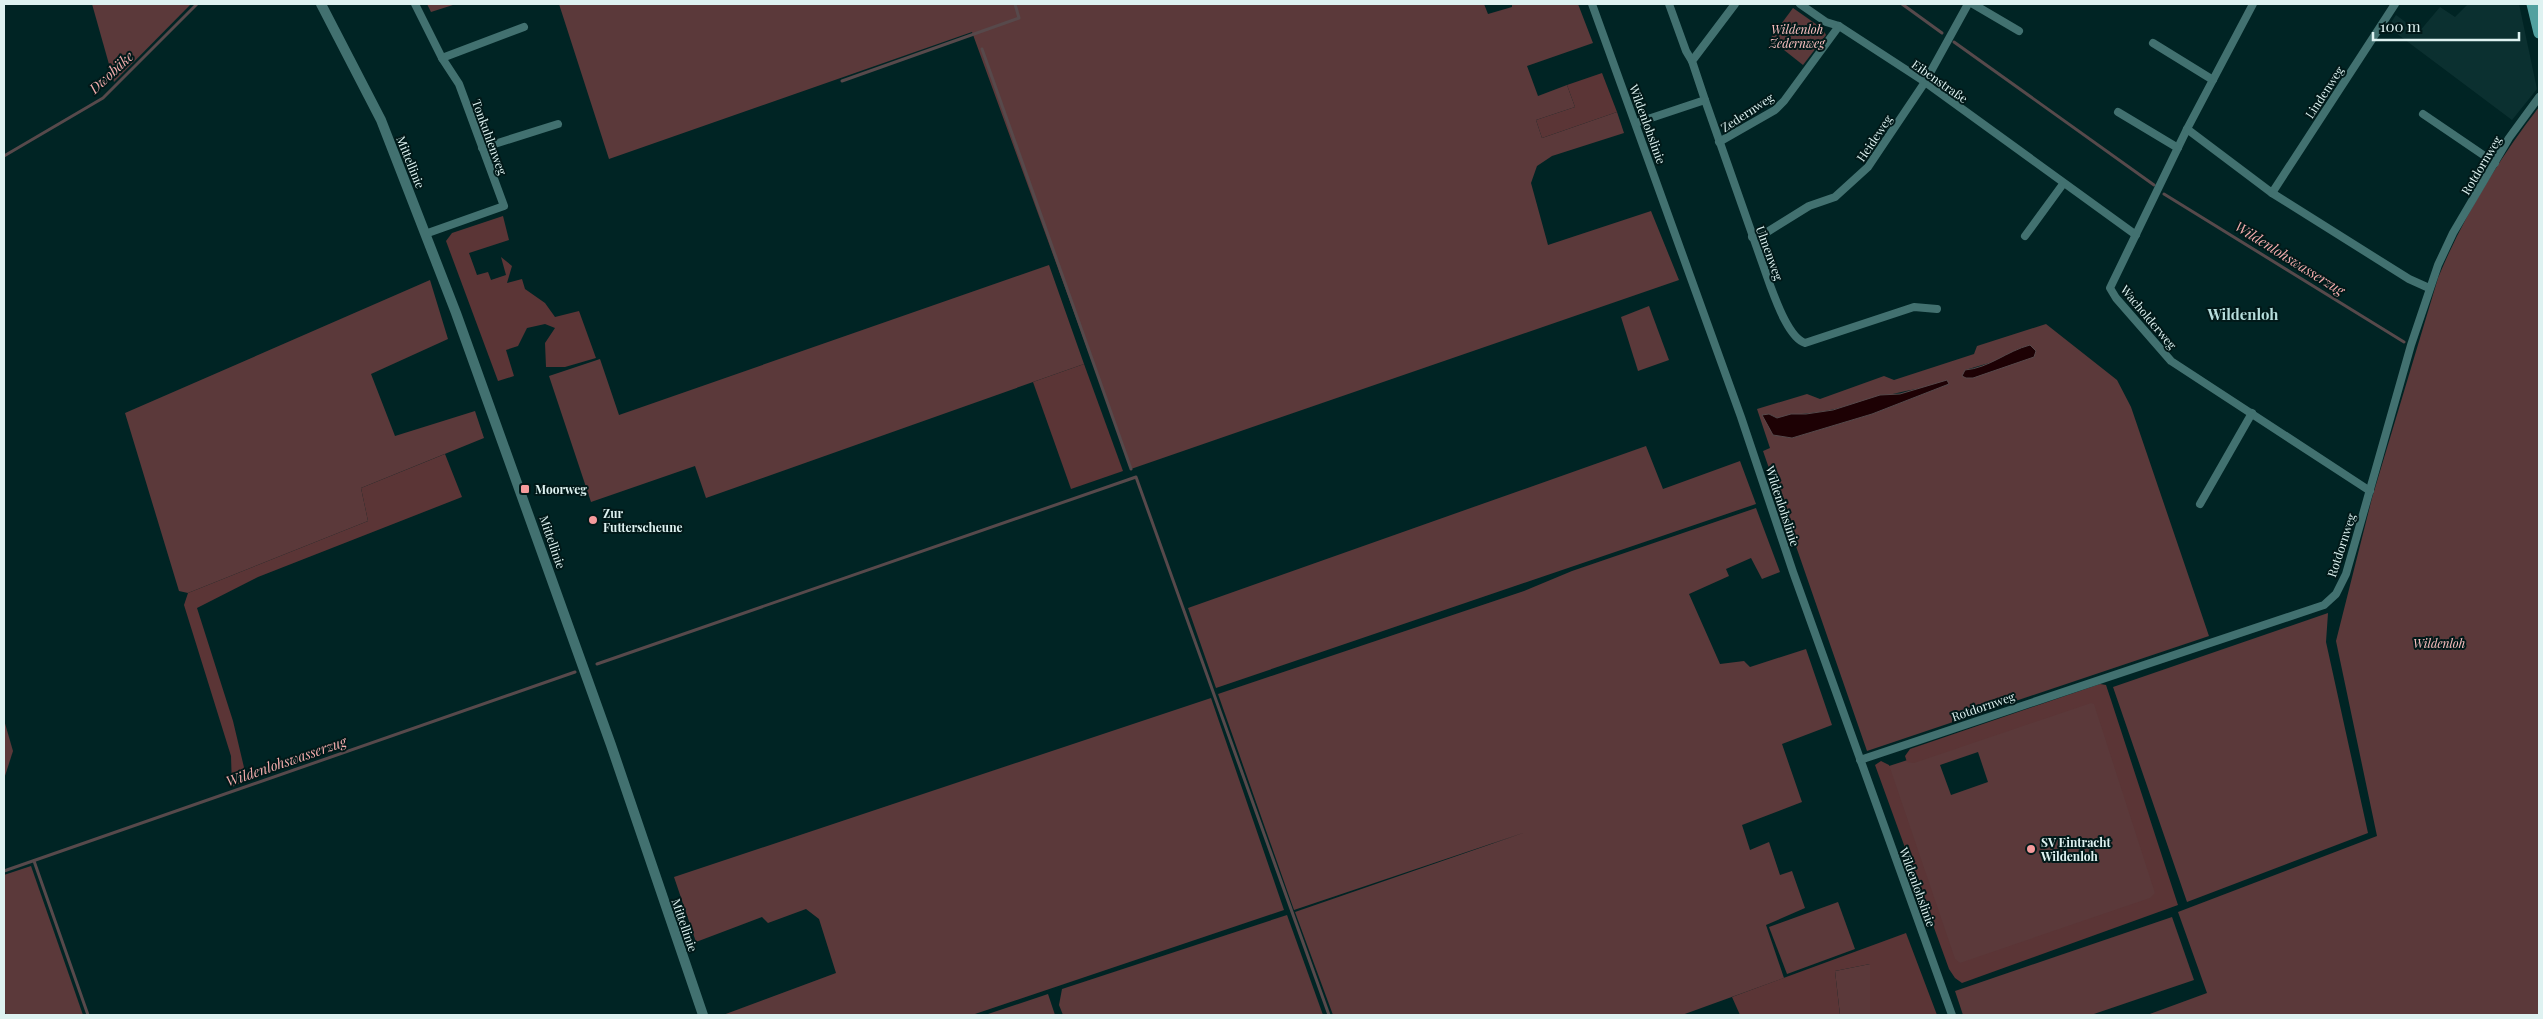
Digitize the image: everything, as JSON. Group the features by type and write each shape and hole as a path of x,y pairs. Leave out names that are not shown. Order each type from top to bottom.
{"main road":[{"path":"2532,4 2539,33"}],"street":[{"name":"Mittellinie","path":"321,4 381,120 426,234 530,515 703,1015"},
{"name":"Tonkuhlenweg","path":"415,4 442,58 459,84 504,206 426,234"},
{"name":"Wildenlohslinie","path":"1592,4 1636,123 1860,760 1952,1015"},
{"path":"1636,123 1705,100 1692,61 1686,51 1669,4"},
{"path":"1692,61 1735,4"},
{"name":"Eibenstraße","path":"1800,4 1826,22 1839,26 1925,82 2063,184 2136,235"},
{"name":"Heideweg","path":"1752,237 1764,234 1809,206 1834,197 1855,181 1868,167 1925,82 1968,4"},
{"path":"1973,4 2020,31"},
{"name":"Wacholderweg","path":"2253,4 2187,129 2110,288 2116,298 2171,361 2370,491"},
{"name":"Lindenweg","path":"2272,193 2395,4"},
{"name":"Zedernweg","path":"1719,142 1776,110 1839,26"},
{"path":"442,58 524,27"},
{"path":"2153,43 2213,80"},
{"name":"Rotdornweg","path":"1860,760 2324,605 2336,594 2346,574 2429,288 2453,233 2495,163 2539,97"},
{"name":"Ulmenweg","path":"1705,100 1779,309 1799,341 1805,343 1914,307 1937,308"},
{"path":"2118,112 2178,148"},
{"path":"2423,114 2495,163"},
{"path":"482,148 558,124"},
{"path":"2187,129 2272,193 2409,279 2429,288"},
{"path":"2025,236 2063,184"},
{"path":"2200,504 2252,413"}],"shaded area":[{"path":"2468,4 2519,4 2537,89 2512,120 2388,27 2396,15 2419,32 2440,7 2455,17"},
{"path":"1602,73 1617,112 1542,138 1536,120 1575,107 1567,85"},
{"path":"503,216 509,240 469,253 477,275 488,272 491,280 506,275 501,257 512,266 507,283 522,279 525,289 545,303 555,317 579,311 596,358 565,367 546,367 545,343 555,328 545,324 527,328 518,346 506,350 514,376 498,381 446,241 452,233"},
{"path":"2030,345 2036,351 2034,357 1973,378 1962,376 1965,370 1990,363"},
{"path":"1084,364 1123,471 1071,489 1033,382"},
{"path":"1947,380 1949,384 1872,414 1792,438 1773,435 1762,415 1769,414 1777,418 1791,414 1833,410 1880,395 1900,394"},
{"path":"445,454 462,497 258,577 197,608 233,721 247,780 232,787 231,756 184,605 188,593 368,521 361,488"},
{"path":"2100,684 2106,685 2178,905 1962,983 1955,978 1949,969 1875,765 1881,761 1889,765 1955,959 1960,963 2150,898 2155,893 2094,704 2091,703 1914,763 1907,762 1905,756 1910,749"},
{"path":"1906,933 1937,1015 1870,1015 1870,964 1835,971 1840,1015 1740,1015 1732,997"}],"green space":[{"path":"92,4 191,4 114,82"},
{"path":"427,4 456,4 431,12"},
{"path":"559,4 1484,4 1488,14 1512,7 1512,4 1578,4 1593,43 1527,66 1538,96 1567,85 1575,107 1536,120 1542,138 1617,112 1624,133 1552,156 1537,166 1531,183 1548,245 1651,211 1679,280 1131,469 972,32 609,159"},
{"name":"Wildenloh Zedernweg","path":"1793,8 1823,29 1826,35 1803,65 1770,39"},
{"name":"Wildenloh","path":"2539,107 2539,1015 2147,1015 2207,993 2178,912 2377,836 2336,641 2372,498 2438,278 2470,211 2496,168"},
{"path":"1049,265 1084,364 706,498 695,466 591,502 549,376 600,359 619,415"},
{"path":"430,280 448,339 371,374 395,436 475,411 484,438 361,488 368,521 188,593 179,591 125,413"},
{"path":"1649,306 1669,360 1638,371 1621,317"},
{"path":"2046,324 2117,380 2131,407 2209,636 1867,751 1763,451 1770,448 1757,409 1807,394 1820,399 1884,376 1894,380 1974,354 1977,346","holes":["1996,361 1967,378 1965,370","1949,384 1872,414 1792,438 1773,435 1769,414 1777,418 1828,411 1920,388"]},
{"path":"1646,446 1663,489 1740,461 1756,504 1216,688 1188,608"},
{"path":"1756,508 1780,572 1762,579 1751,558 1726,569 1729,576 1689,594 1720,664 1744,661 1750,667 1806,649 1832,725 1782,744 1802,802 1742,825 1750,850 1769,842 1780,875 1792,871 1805,908 1766,925 1784,978 1682,1015 1333,1015 1295,912 1526,832 1294,910 1218,694 1524,591 1572,571"},
{"path":"2328,613 2326,642 2368,833 2187,902 2113,687"},
{"path":"1211,698 1284,910 972,1015 723,1015 836,973 819,919 806,909 768,923 762,917 696,942 674,877"},
{"name":"SV Eintracht Wildenloh","path":"2098,698 2166,902 1956,974 1886,767","holes":["1978,752 1988,782 1951,795 1940,765"]},
{"path":"4,720 13,751 4,779"},
{"path":"31,866 83,1015 6,1015 4,1009 4,875"},
{"path":"1838,902 1855,949 1787,974 1769,927"},
{"path":"1287,915 1323,1015 1063,1015 1059,1005 1062,989"},
{"path":"2172,917 2194,980 2091,1015 1963,1015 1955,991"},
{"path":"1870,964 1870,1015 1840,1015 1835,971"},
{"path":"1048,994 1055,1015 985,1015"}],"waterway":[{"name":"Dwobäke","path":"4,156 103,98 197,4"},
{"path":"842,81 1019,18 1015,4"},
{"name":"Wildenlohswasserzug","path":"1902,4 1942,33"},
{"name":"Wildenlohswasserzug","path":"1954,42 2154,185"},
{"path":"982,49 1131,469"},
{"name":"Wildenlohswasserzug","path":"2164,194 2404,342"},
{"path":"597,664 1136,477 1329,1015"},
{"name":"Wildenlohswasserzug","path":"4,871 575,672"},
{"path":"34,861 88,1015"}],"place":[{"name":"Moorweg","path":"525,489"},
{"name":"Zur Futterscheune","path":"593,520"},
{"name":"SV Eintracht Wildenloh","path":"2031,849"}],"district":[{"name":"Wildenloh","path":"2243,314"}]}
